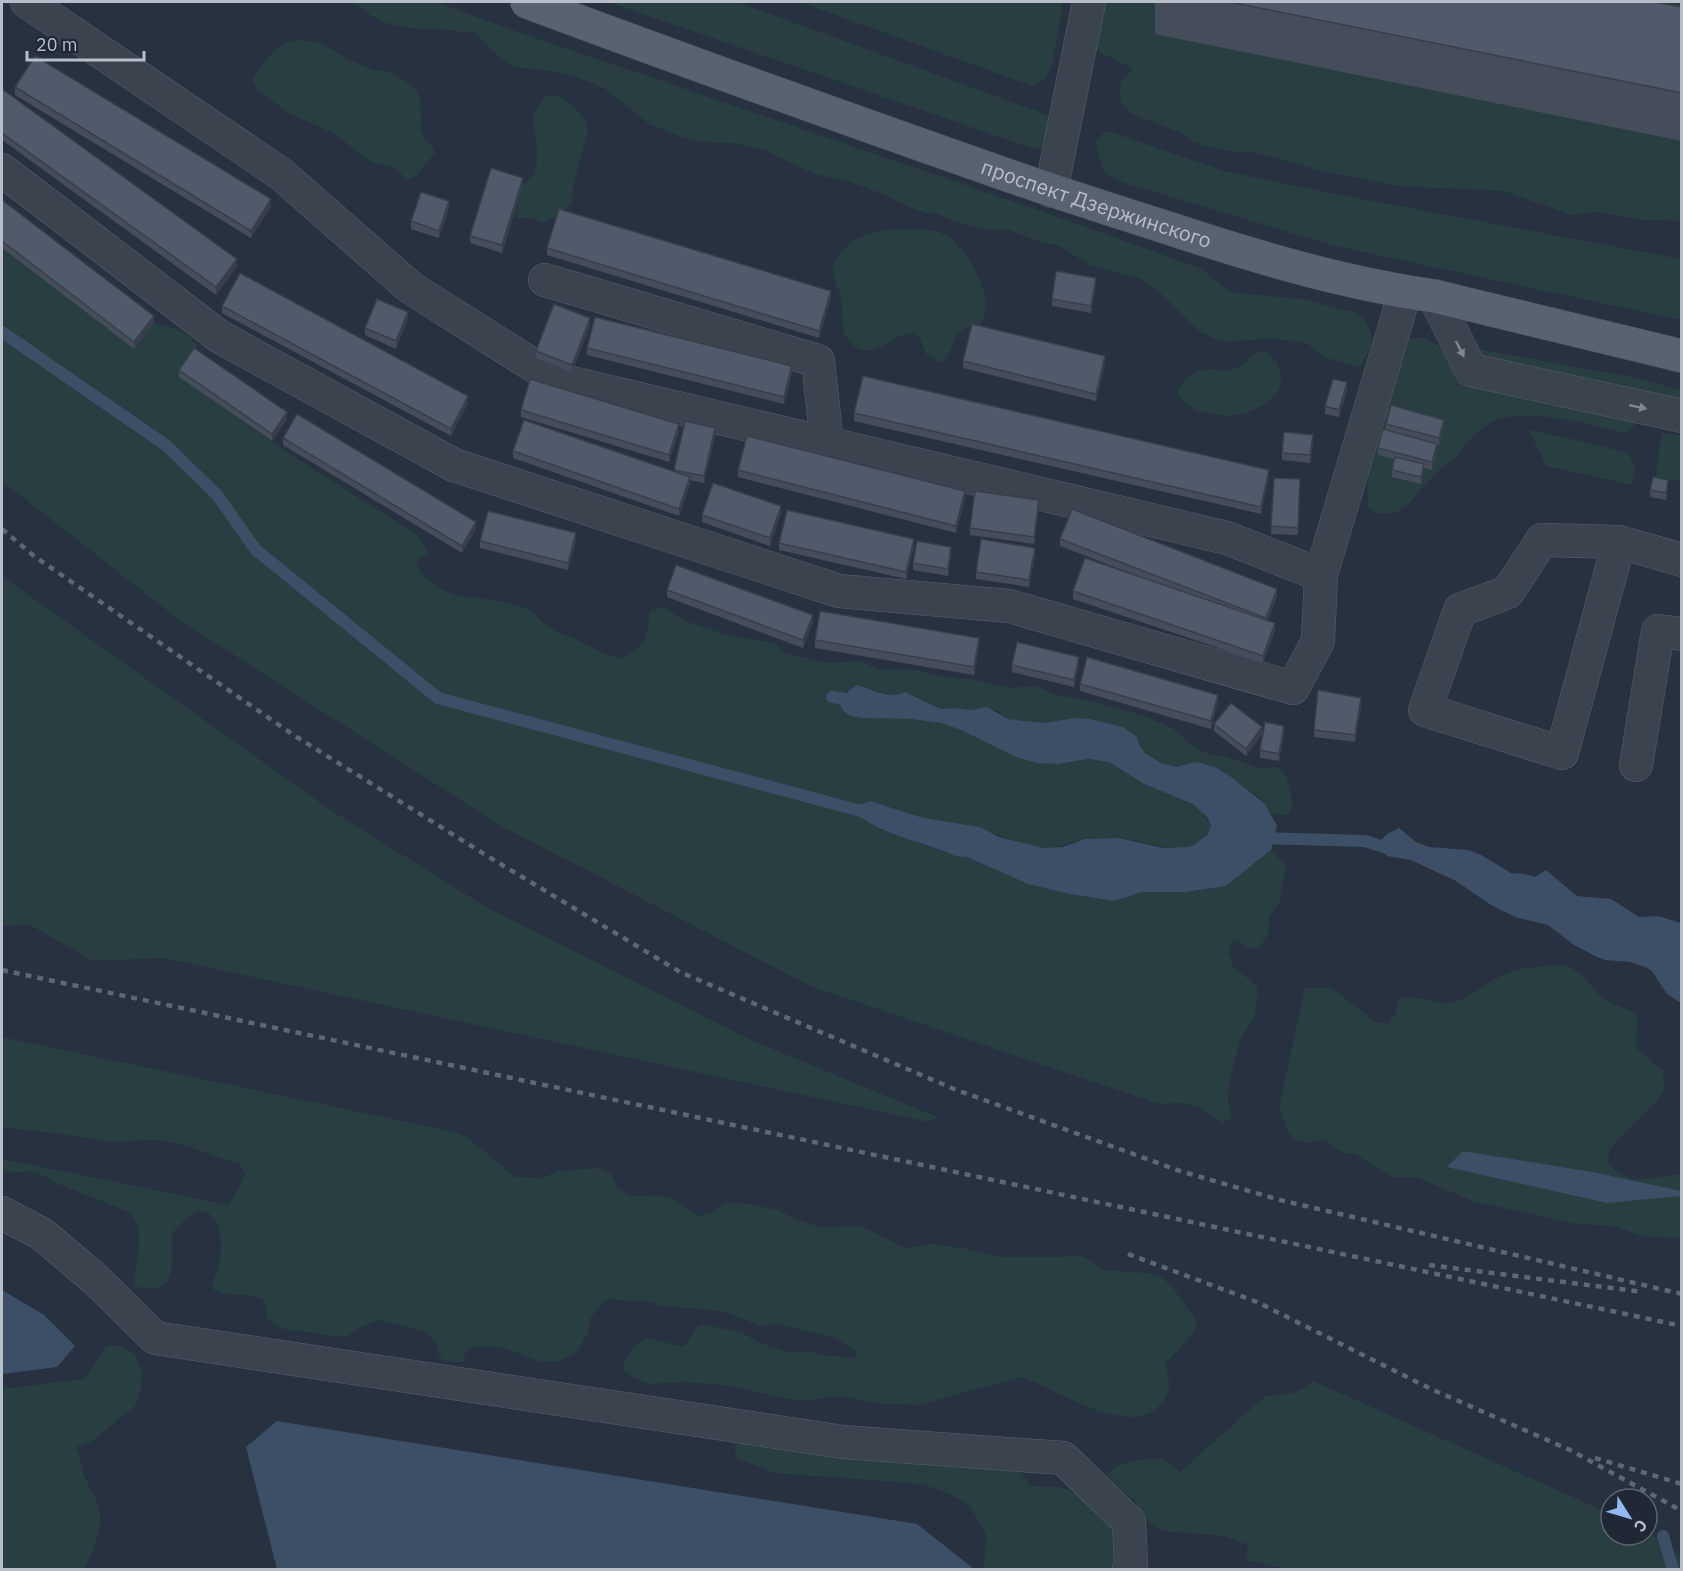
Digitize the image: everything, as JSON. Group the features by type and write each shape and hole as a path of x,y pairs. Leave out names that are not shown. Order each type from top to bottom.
{"main road":[{"name":"проспект Дзержинского","path":"527,2 693,64 1051,190 1211,242 1303,269 1682,356"}],"lane":[{"path":"27,2 281,174 411,288 555,379 1227,538 1320,575"},
{"path":"1051,190 1089,2"},
{"path":"2,170 220,337 454,465 839,591 1009,606 1293,688 1318,641 1320,575 1419,294"},
{"path":"545,280 818,361 827,443"},
{"path":"1419,294 1471,370 1682,416"},
{"path":"1619,542 1562,753 1425,710 1460,610 1508,592 1542,540 1619,542 1682,560"},
{"path":"1636,765 1658,631 1682,634"},
{"path":"2,1213 42,1234 95,1279 155,1338 843,1442 1063,1458 1129,1522 1131,1563 1129,1569"}],"green space":[{"path":"349,2 435,2 1200,268 1230,292 1308,300 1355,312 1365,320 1371,332 1372,342 1360,368 1324,357 1307,343 1272,338 1220,341 1199,331 1159,292 1141,279 1088,264 1060,246 1038,241 1009,230 988,230 955,222 935,213 926,213 847,181 814,174 767,151 733,143 701,142 680,136 649,124 604,88 574,76 511,65 473,32 413,28 385,23"},
{"path":"608,2 737,2 1056,118 1044,148 1035,149"},
{"path":"800,2 1063,2 1052,67 1044,80 1032,86"},
{"path":"1094,2 1681,2 1681,221 1642,220 1598,212 1572,215 1503,191 1399,186 1326,172 1252,152 1238,153 1193,142 1181,133 1132,114 1122,104 1119,96 1121,82 1133,69 1096,48"},
{"path":"296,40 319,42 354,62 375,70 392,72 417,91 420,99 422,133 425,141 432,146 435,153 416,176 408,180 394,168 370,161 333,133 288,113 258,90 252,81 265,61 276,50"},
{"path":"551,94 563,99 580,113 588,131 573,187 572,203 559,216 542,223 534,219 515,217 523,185 534,174 536,167 537,150 532,117 544,98"},
{"path":"1104,132 1111,132 1224,171 1681,259 1681,320 1335,246 1125,183 1111,176 1103,168 1096,142"},
{"path":"901,229 931,230 943,233 955,241 973,267 982,287 986,308 981,324 971,326 959,333 942,363 926,354 920,338 913,333 869,350 857,348 845,335 841,299 833,272 836,260 850,243 865,235"},
{"path":"2,248 134,349 154,323 188,336 197,345 197,349 180,377 282,449 416,534 426,547 428,555 419,557 417,566 428,579 453,594 511,603 525,608 553,630 621,659 641,645 648,629 650,612 663,607 683,620 734,637 774,643 785,653 792,655 830,663 860,661 880,670 916,670 1009,688 1036,686 1056,695 1083,699 1145,716 1174,729 1193,746 1211,755 1226,756 1258,768 1278,767 1286,776 1292,799 1292,807 1287,815 1268,813 1265,804 1258,797 1217,768 1193,762 1177,767 1161,763 1145,753 1137,737 1123,727 1090,719 1044,723 1008,719 995,710 941,709 912,694 890,695 858,685 843,711 861,718 911,719 941,723 961,730 1016,757 1068,763 1089,759 1109,762 1144,784 1193,804 1201,810 1211,826 1204,838 1194,845 1183,848 1158,846 1121,838 1076,841 1045,848 1017,842 971,826 919,817 870,801 855,804 881,829 955,856 967,857 1028,884 1115,901 1141,892 1186,892 1226,886 1271,850 1286,866 1280,901 1269,917 1269,933 1259,948 1250,949 1234,939 1229,947 1233,966 1258,989 1255,1016 1240,1040 1229,1084 1228,1101 1232,1118 1223,1123 1199,1107 1180,1103 1159,1104 812,987 501,826 178,619 2,481"},
{"path":"1422,337 1437,345 1465,378 1636,420 1634,426 1625,433 1541,416 1524,415 1494,421 1476,434 1451,461 1430,479 1408,505 1386,514 1376,513 1368,507 1368,466 1405,340"},
{"path":"1474,348 1636,378 1681,390 1681,401 1487,361"},
{"path":"1264,351 1278,365 1281,377 1277,392 1266,403 1258,407 1231,416 1199,412 1189,406 1177,393 1181,384 1194,373 1204,369 1226,371 1233,369"},
{"path":"1529,430 1628,453 1635,468 1632,485 1546,466"},
{"path":"1662,433 1681,435 1681,480 1655,481"},
{"path":"2,576 329,809 486,907 751,1040 937,1117 929,1122 164,958 93,961 30,925 2,926"},
{"path":"1564,965 1583,976 1607,1001 1637,1015 1637,1049 1663,1071 1664,1089 1658,1099 1609,1150 1608,1161 1616,1171 1634,1180 1681,1174 1681,1238 1645,1237 1613,1226 1576,1224 1472,1201 1418,1178 1393,1177 1355,1154 1347,1154 1338,1150 1325,1140 1306,1143 1295,1140 1288,1132 1279,1108 1305,988 1332,988 1376,1022 1389,1024 1399,998 1453,1002 1467,997 1498,977 1512,971"},
{"path":"2,1037 455,1132 468,1138 515,1177 543,1178 557,1171 598,1168 611,1174 618,1188 630,1196 658,1195 672,1199 698,1216 711,1213 724,1204 737,1202 779,1210 792,1218 819,1227 861,1226 906,1248 932,1244 1005,1257 1078,1255 1091,1260 1104,1270 1159,1276 1171,1285 1198,1323 1190,1337 1165,1364 1169,1386 1167,1396 1159,1406 1145,1415 1129,1417 1091,1408 1021,1377 919,1405 884,1404 845,1397 828,1397 811,1401 793,1400 723,1385 686,1382 649,1384 623,1370 625,1360 633,1348 645,1339 684,1346 700,1324 741,1332 760,1343 787,1352 809,1351 823,1355 854,1358 858,1352 833,1337 773,1323 765,1327 721,1311 662,1306 646,1301 609,1298 602,1303 590,1319 588,1333 576,1353 560,1361 542,1362 500,1347 471,1347 465,1353 464,1362 448,1362 441,1358 437,1350 437,1343 425,1332 381,1320 363,1326 348,1336 340,1337 284,1329 267,1319 265,1302 259,1298 225,1294 213,1289 212,1283 220,1258 221,1237 215,1220 209,1214 201,1211 195,1213 175,1230 172,1241 171,1271 164,1284 155,1289 134,1287 139,1237 135,1220 129,1212 58,1184 40,1174 30,1171 10,1173 2,1170 2,1159 229,1205 245,1175 240,1164 164,1141 108,1142 2,1127"},
{"path":"107,1345 122,1346 135,1354 142,1371 141,1389 135,1406 92,1441 77,1446 87,1482 97,1501 100,1515 97,1540 90,1556 83,1569 2,1569 2,1385 8,1388 84,1379"},
{"path":"1313,1381 1599,1509 1599,1547 1659,1547 1659,1540 1681,1556 1681,1569 1286,1569 1246,1560 1248,1545 1225,1536 1159,1529 1148,1522 1134,1500 1115,1485 1107,1475 1119,1465 1164,1458 1180,1472 1265,1396 1295,1392"},
{"path":"739,1443 1017,1469 1031,1486 1061,1487 1090,1501 1108,1521 1119,1542 1114,1569 984,1569 986,1534 969,1505 952,1495 923,1484 775,1473 736,1458 735,1445"}],"water":[{"path":"857,685 893,695 905,692 941,709 971,710 987,707 1008,719 1044,723 1075,718 1090,719 1123,727 1137,737 1145,753 1161,763 1177,767 1193,762 1217,768 1265,804 1277,826 1271,850 1226,886 1186,892 1141,892 1115,901 1028,884 967,857 955,856 898,836 870,823 848,805 870,801 923,818 980,827 999,837 1044,848 1063,847 1085,839 1119,838 1163,848 1187,847 1194,845 1207,835 1211,826 1207,817 1193,804 1144,784 1109,762 1089,759 1058,764 1037,763 1016,757 961,730 941,723 851,716 843,711 840,703"},
{"path":"1399,828 1416,842 1429,847 1468,850 1511,873 1535,877 1546,870 1577,896 1611,899 1639,917 1658,916 1681,923 1681,1003 1667,994 1652,971 1645,967 1630,962 1597,957 1574,945 1548,925 1515,917 1491,905 1456,881 1411,860 1387,856 1378,843 1387,834"},
{"path":"1463,1151 1592,1172 1681,1191 1681,1196 1607,1203 1447,1167"},
{"path":"2,1290 44,1315 75,1346 57,1367 2,1374"},
{"path":"277,1421 917,1524 974,1569 277,1569 246,1447"}],"building":[{"path":"1230,2 1654,2 1682,7 1682,93"},
{"path":"35,56 271,199 251,231 15,87"},
{"path":"2,89 237,259 216,287 2,133"},
{"path":"491,168 523,178 502,245 470,236"},
{"path":"421,192 449,201 439,231 411,221"},
{"path":"2,200 154,316 134,342 2,241"},
{"path":"559,209 831,291 819,331 547,248"},
{"path":"1056,271 1096,278 1091,306 1052,299"},
{"path":"240,273 468,396 451,429 222,306"},
{"path":"377,299 408,312 396,341 365,328"},
{"path":"554,304 590,318 572,365 536,351"},
{"path":"595,317 792,366 784,397 587,348"},
{"path":"972,324 1105,356 1096,394 963,361"},
{"path":"194,348 287,412 272,434 179,370"},
{"path":"863,376 1269,470 1261,507 854,413"},
{"path":"530,379 679,424 669,455 521,410"},
{"path":"1333,379 1347,382 1339,410 1325,406"},
{"path":"1391,405 1444,420 1439,438 1386,424"},
{"path":"297,414 476,522 462,546 283,438"},
{"path":"524,420 690,477 679,509 513,451"},
{"path":"685,421 715,428 704,476 674,470"},
{"path":"1383,429 1437,444 1432,462 1378,448"},
{"path":"1284,432 1313,435 1310,455 1282,453"},
{"path":"747,436 965,491 956,526 738,470"},
{"path":"1395,457 1424,464 1421,477 1392,470"},
{"path":"1653,477 1668,480 1666,493 1650,490"},
{"path":"1274,478 1300,479 1298,528 1271,526"},
{"path":"713,483 781,506 770,538 702,515"},
{"path":"975,491 1039,500 1034,537 970,528"},
{"path":"1072,509 1277,589 1266,618 1060,539"},
{"path":"787,510 914,539 906,572 779,543"},
{"path":"488,511 576,533 568,563 480,541"},
{"path":"981,539 1035,548 1029,580 976,572"},
{"path":"917,541 951,547 948,569 913,563"},
{"path":"1085,558 1275,623 1263,656 1073,591"},
{"path":"676,565 813,615 803,640 667,590"},
{"path":"820,611 979,638 974,667 815,640"},
{"path":"1017,642 1079,657 1074,680 1012,665"},
{"path":"1087,657 1218,695 1211,721 1080,684"},
{"path":"1318,690 1361,698 1355,735 1314,730"},
{"path":"1231,703 1262,727 1246,749 1214,724"},
{"path":"1265,722 1284,726 1279,754 1260,750"}],"waterway":[{"path":"2,332 167,446 217,495 256,550 438,698 865,812"},
{"path":"832,697 858,701"},
{"path":"1261,838 1365,841 1393,850"},
{"path":"1663,1536 1673,1570"}],"railway":[{"path":"2,529 34,556 295,736 680,972 954,1089 1180,1171 1280,1200 1682,1294"},
{"path":"2,970 1682,1326"},
{"path":"1128,1254 1257,1302 1431,1389 1570,1450 1682,1511"},
{"path":"1429,1265 1643,1292"},
{"path":"1595,1458 1682,1484"}]}
